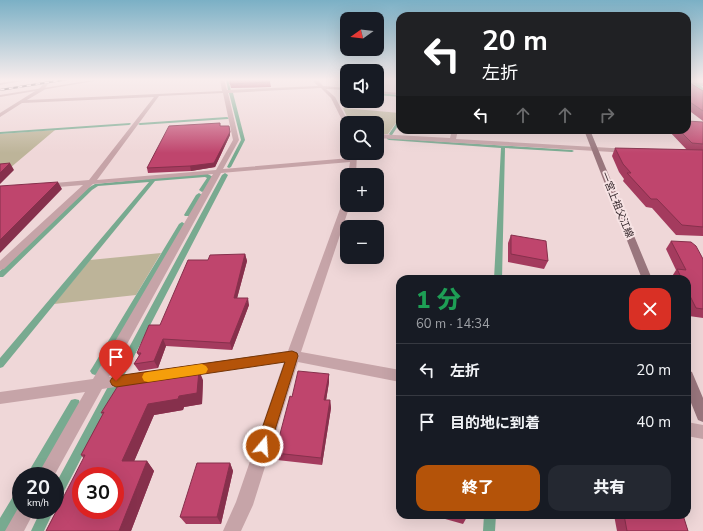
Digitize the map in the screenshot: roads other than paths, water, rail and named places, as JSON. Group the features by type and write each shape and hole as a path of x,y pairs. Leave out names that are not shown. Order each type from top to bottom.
{"main road":[{"name":"一宮上祖父江線","path":"588,134 646,275"},
{"path":"691,386 703,415"}],"street":[{"path":"0,115 17,104"},
{"path":"0,267 91,182 151,104"},
{"path":"51,467 102,383 236,140 228,104"},
{"path":"337,104 343,116"},
{"path":"452,141 454,134"},
{"path":"384,136 633,151"},
{"path":"38,186 218,172 340,159"},
{"path":"232,531 244,505 292,356 343,212"},
{"path":"0,398 292,356 396,375"},
{"path":"691,430 703,432"},
{"path":"14,531 21,519"}],"waterway":[{"path":"229,167 243,140 234,104"},
{"path":"140,124 227,118"},
{"path":"0,133 129,124"},
{"path":"391,134 396,126"},
{"path":"389,139 572,151"},
{"path":"498,275 503,147"},
{"path":"0,275 90,189 97,185 206,175 210,177 202,190"},
{"path":"64,480 225,175"},
{"path":"0,364 153,180"},
{"path":"187,215 199,195"},
{"path":"95,371 182,224"},
{"path":"37,467 75,403"},
{"path":"0,530 12,509"},
{"path":"37,531 43,519"},
{"path":"489,531 490,519"}]}
